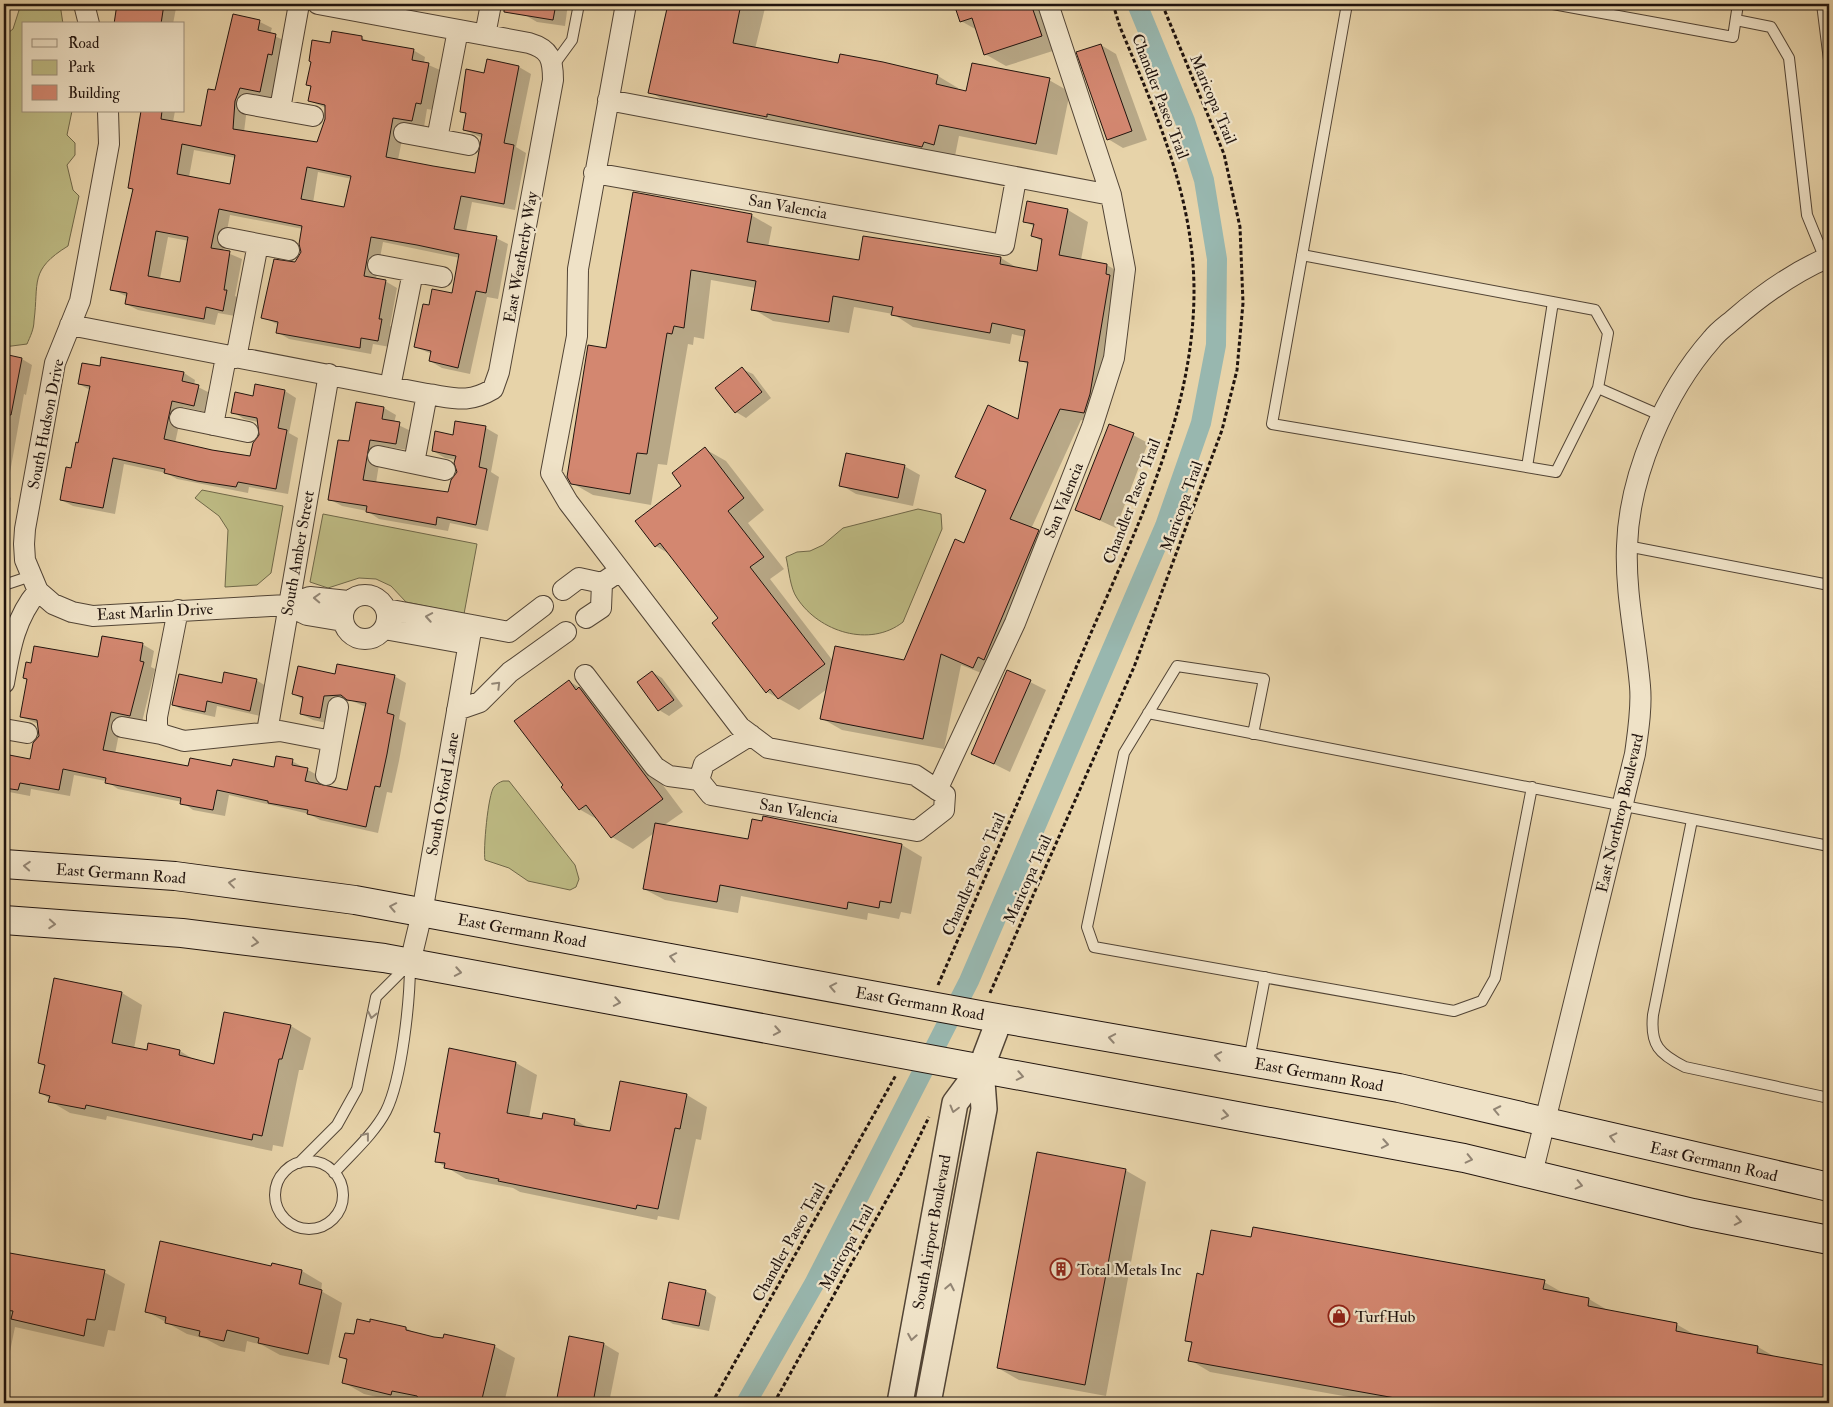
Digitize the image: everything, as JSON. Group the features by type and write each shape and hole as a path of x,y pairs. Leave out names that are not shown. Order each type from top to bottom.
{"main road":[{"name":"East Germann Road","path":"4,864 194,878 287,889 422,913 935,996 990,1010 1248,1062 1399,1088 1829,1188"},
{"path":"4,920 182,933 410,963 906,1062 968,1066 1464,1158 1693,1213 1829,1240"}],"street":[{"path":"84,4 88,22"},
{"path":"280,109 299,4"},
{"path":"486,35 492,4"},
{"path":"626,4 578,269 577,336 551,473 568,502 740,727 768,748 915,775 937,790"},
{"name":"San Valencia","path":"700,780 711,795 917,831 944,810 946,795 937,790 1015,623 1092,428 1114,358 1125,269 1111,195 1048,4"},
{"path":"327,5 541,47 552,62"},
{"path":"437,139 458,30"},
{"name":"East Weatherby Way","path":"70,325 427,394 470,400 479,398 493,389 501,362 553,80 552,62"},
{"path":"608,100 1016,179 1111,195"},
{"path":"247,104 313,116"},
{"name":"South Hudson Drive","path":"35,584 25,560 25,530 55,363 80,300 106,168 109,144 108,112"},
{"path":"404,133 469,145"},
{"name":"San Valencia","path":"594,173 1004,245 1016,179"},
{"path":"228,238 289,250"},
{"path":"214,425 258,244"},
{"name":"East Northrop Boulevard","path":"1532,1174 1636,746 1640,687 1628,592 1627,546 1631,499 1662,416 1681,382 1712,338 1771,289 1804,268 1827,258"},
{"path":"378,265 442,278"},
{"path":"390,387 412,272"},
{"name":"South Amber Street","path":"266,732 328,374"},
{"path":"414,463 427,394"},
{"path":"180,418 248,432"},
{"path":"378,456 445,470"},
{"path":"564,590 579,578 602,583 620,571"},
{"path":"586,618 601,608 602,583"},
{"path":"4,683 11,642 35,584"},
{"name":"East Marlin Drive","path":"35,584 53,604 66,610 93,616 287,605 310,597 348,601 355,596 370,594 377,598 385,619"},
{"path":"348,601 342,614 343,621 351,634 364,639 379,635 385,619"},
{"name":"East Marlin Drive","path":"287,605 307,615 343,621"},
{"path":"472,625 509,632 543,606"},
{"path":"161,734 157,726 158,717 178,610"},
{"name":"East Marlin Drive","path":"385,619 472,625"},
{"name":"East Marlin Drive","path":"385,619 468,644"},
{"name":"South Oxford Lane","path":"410,963 422,913 472,625"},
{"path":"518,625 538,652"},
{"path":"457,710 480,702 510,672 566,632"},
{"path":"585,675 655,767 669,776 700,780 704,764 751,735"},
{"path":"326,775 338,707"},
{"path":"122,727 161,734 184,741 280,731 332,741"},
{"path":"4,729 28,733"},
{"name":"South Airport Boulevard","path":"900,1403 955,1103 990,1010"},
{"name":"South Airport Boulevard","path":"928,1403 984,1108 968,1066"}],"lane":[{"path":"552,62 572,40 579,4"},
{"path":"1302,254 1595,310 1608,333 1598,388 1556,472 1272,424 1302,254 1347,4"},
{"path":"1553,4 1733,37 1738,4"},
{"path":"1822,4 1829,60"},
{"path":"1736,20 1770,27 1790,58 1807,215 1827,258"},
{"path":"1527,467 1553,302"},
{"path":"1598,388 1662,416"},
{"path":"1627,546 1829,585"},
{"path":"4,585 35,584"},
{"path":"1254,734 1264,679 1177,666 1124,753 1087,927 1094,947 1454,1010 1482,1001 1495,978 1532,787"},
{"path":"1148,713 1623,804 1692,820 1829,846"},
{"path":"1692,820 1652,1015 1653,1038 1658,1049 1670,1059 1685,1067 1829,1098"},
{"path":"299,1163 318,1162 334,1173 342,1192 342,1203 337,1214 329,1222 319,1227 308,1229 296,1227 287,1220 279,1212 275,1201 275,1190 283,1173 299,1163 337,1124 357,1089 376,997 410,963"},
{"path":"334,1173 363,1141 386,1111 395,1082 410,997 410,963"},
{"path":"1248,1062 1265,977"}],"path":[{"name":"Chandler Paseo Trail","path":"935,996 1154,485 1174,424 1185,377 1193,332 1194,290 1186,209 1176,167 1120,27 1113,4"},
{"name":"Maricopa Trail","path":"990,1010 1134,667 1222,430 1237,370 1244,303 1240,227 1224,154 1162,4"},
{"name":"Chandler Paseo Trail","path":"712,1403 906,1062"},
{"name":"Maricopa Trail","path":"774,1403 901,1174 933,1108"}],"green space":[{"path":"21,4 60,4 63,22 22,22 22,112 72,112 67,135 75,143 75,155 67,165 73,190 79,196 68,246 47,262 38,278 32,333 27,344 4,347 4,36 13,29"},
{"path":"202,490 283,506 271,573 257,585 225,587 228,530 219,516 195,498"},
{"path":"918,509 941,514 942,529 903,622 890,630 876,634 861,635 846,632 818,620 797,598 790,579 786,557 797,552 810,551 823,545 843,528"},
{"path":"323,514 477,544 464,614 406,602 391,586 376,579 359,578 328,588 310,582"},
{"path":"503,781 509,781 575,865 579,879 576,887 570,890 528,881 509,868 485,860 485,834 490,800 494,787"}],"building":[{"path":"117,4 164,4 161,22 114,22"},
{"path":"504,4 556,4 553,20 504,12"},
{"path":"668,4 741,4 733,43 838,63 840,54 883,62 938,75 936,84 966,91 972,63 1050,78 1036,144 939,125 934,145 924,142 922,147 767,114 767,117 648,93"},
{"path":"954,4 1031,4 1042,36 984,55 972,18 960,22"},
{"path":"233,14 260,20 258,30 276,34 272,55 268,54 260,92 240,88 235,101 233,129 317,142 325,119 325,105 308,101 311,86 306,85 311,62 309,61 312,40 330,43 332,31 362,36 362,40 414,49 412,60 429,63 421,104 416,103 412,121 393,118 386,157 475,173 482,134 463,130 466,113 460,112 466,69 484,73 487,59 519,66 504,143 514,145 504,204 461,196 454,229 497,236 486,293 476,291 458,368 429,361 431,351 414,347 423,304 429,305 432,289 452,293 459,254 371,237 364,276 386,280 379,319 382,319 378,341 361,338 360,348 276,333 278,322 261,318 274,259 295,262 301,252 299,244 302,226 219,209 211,248 230,251 224,290 227,290 223,311 206,307 204,319 125,304 127,293 110,290 133,189 128,188 141,112 162,112 161,119 201,126 208,89 215,90","holes":["182,144 235,155 230,184 177,174","307,167 351,176 344,207 301,199","156,231 188,237 180,282 148,276"]},
{"path":"1101,44 1132,131 1107,140 1076,52"},
{"path":"633,192 752,214 747,242 859,260 863,236 1001,257 1000,264 1037,271 1042,239 1031,236 1034,224 1023,222 1027,201 1068,209 1059,255 1107,264 1106,274 1110,275 1090,394 1084,413 1060,409 1010,519 1039,530 984,660 978,657 973,668 941,654 923,739 820,719 835,646 904,660 955,539 964,543 986,490 955,477 988,405 1018,419 1028,362 1019,361 1025,330 992,323 990,333 891,315 893,307 833,296 829,322 751,310 756,281 691,270 684,328 674,326 672,334 667,333 647,454 637,453 630,494 571,484 567,477 588,345 606,348"},
{"path":"4,354 22,358 11,415 4,414"},
{"path":"101,357 184,372 182,381 199,385 194,406 172,401 164,439 212,450 250,456 253,443 259,435 257,418 231,413 235,392 253,396 255,384 285,390 278,428 287,430 276,489 238,482 236,487 197,481 164,473 165,469 113,458 103,508 60,500 66,467 71,468 76,442 78,443 90,386 78,384 82,363 100,366"},
{"path":"742,367 762,392 735,413 715,388"},
{"path":"356,402 384,407 382,419 400,422 396,444 370,440 363,480 448,492 451,480 457,472 454,463 456,456 432,451 435,431 453,435 455,421 486,426 479,467 487,469 476,525 437,517 436,525 366,512 367,506 328,500 338,440 349,441"},
{"path":"1109,424 1134,433 1100,520 1075,510"},
{"path":"705,447 744,498 728,511 764,557 750,567 825,664 778,699 770,689 766,693 712,623 718,618 660,543 655,547 635,521 681,486 672,473"},
{"path":"846,453 905,465 898,498 839,486"},
{"path":"102,636 143,643 140,661 144,662 130,716 111,712 103,750 188,766 190,758 231,766 233,759 274,767 276,756 293,759 292,765 308,768 305,781 347,790 366,703 347,700 341,695 324,696 320,718 300,714 303,697 292,694 298,666 335,674 337,664 395,675 387,713 394,715 387,754 380,787 375,786 366,827 307,814 308,810 268,803 268,801 217,790 213,810 180,804 181,798 105,783 106,778 63,769 59,790 20,783 18,790 4,788 4,754 30,759 33,743 39,736 37,720 20,717 27,679 23,678 26,662 31,663 34,646 98,657"},
{"path":"1007,670 1031,680 994,764 971,754"},
{"path":"652,671 674,700 658,711 637,682"},
{"path":"224,672 257,679 250,711 207,701 205,712 172,705 179,674 222,683"},
{"path":"569,680 576,690 579,687 663,799 611,838 586,805 579,810 561,787 563,785 514,721"},
{"path":"763,816 902,844 891,903 880,901 879,908 848,902 847,909 720,885 717,902 643,889 655,823 748,839 752,819 762,821"},
{"path":"54,978 122,992 112,1043 147,1050 148,1043 180,1050 179,1055 214,1064 224,1012 291,1025 282,1059 279,1059 262,1136 253,1134 252,1140 86,1105 85,1109 48,1102 50,1096 39,1093 45,1065 38,1063"},
{"path":"449,1048 516,1062 507,1113 542,1119 543,1113 575,1119 574,1125 610,1131 620,1081 687,1094 680,1129 675,1128 658,1209 637,1205 636,1209 498,1181 499,1179 444,1168 445,1163 435,1162 440,1133 434,1132"},
{"name":"Total Metals Inc","path":"1037,1152 1126,1169 1085,1385 997,1368"},
{"path":"1253,1227 1545,1280 1543,1289 1589,1298 1588,1306 1677,1323 1676,1331 1758,1346 1757,1353 1829,1366 1829,1403 1423,1403 1188,1361 1192,1342 1185,1341 1197,1273 1203,1275 1211,1230 1251,1237"},
{"path":"160,1241 271,1266 272,1263 302,1270 299,1284 322,1290 308,1354 258,1343 259,1338 227,1330 224,1341 199,1336 200,1331 165,1323 166,1317 145,1312"},
{"path":"4,1252 105,1270 95,1320 87,1319 84,1336 11,1319 13,1311 4,1310"},
{"path":"669,1282 706,1290 699,1326 662,1319"},
{"path":"357,1319 370,1322 370,1319 406,1327 406,1330 434,1337 443,1338 444,1334 495,1345 481,1403 421,1403 417,1396 392,1391 391,1395 342,1383 347,1359 339,1357 345,1333 354,1334"},
{"path":"569,1336 604,1343 593,1403 556,1403"}],"waterway":[{"path":"746,1403 814,1284 969,981 1165,526 1201,423 1216,345 1217,259 1204,180 1185,121 1137,4"}],"place":[{"name":"Total Metals Inc","path":"1061,1269"},
{"name":"TurfHub","path":"1339,1316"}]}
